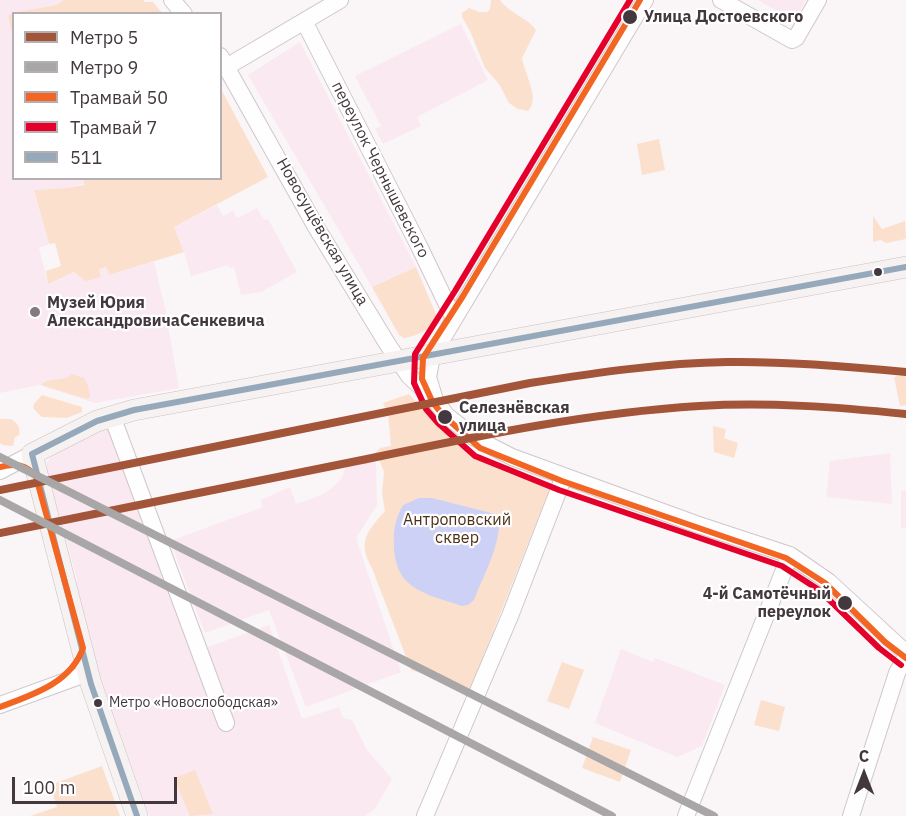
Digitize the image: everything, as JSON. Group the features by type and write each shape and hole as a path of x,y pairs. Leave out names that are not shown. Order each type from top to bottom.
{"main road":[{"path":"137,816 87,673 32,454 79,429 112,416 906,267"}],"street":[{"path":"172,0 182,12"},
{"path":"224,61 304,21 340,0"},
{"path":"435,400 428,377 432,356 645,0"},
{"path":"721,0 790,40 796,38 818,0"},
{"name":"переулок Чернышевского","path":"304,21 454,319"},
{"name":"Новосущёвская улица","path":"224,61 318,231 400,362 409,376 435,400 447,415 475,438 512,457 696,524 790,555 829,582 906,655"},
{"path":"112,416 225,723"},
{"path":"0,471 32,454"},
{"path":"425,816 506,626 564,476"},
{"path":"686,816 790,555"},
{"path":"851,816 897,674 906,655"},
{"path":"0,705 87,673"}],"shaded area":[{"path":"0,0 64,0 57,5 12,12 8,17 12,30 12,180 84,180 84,184 65,188 34,190 49,244 39,248 48,283 75,272 106,267 109,275 154,262 165,308 179,388 95,403 39,385 0,393"},
{"path":"758,0 806,0 796,18 792,20"},
{"path":"461,24 488,80 417,117 421,126 383,144 375,129 381,126 355,76"},
{"path":"300,42 416,267 372,287 248,75"},
{"path":"217,205 223,216 233,211 237,218 257,208 264,220 268,219 297,272 261,292 241,295 234,267 229,268 228,265 191,276 174,227"},
{"path":"108,427 194,652 269,625 302,719 339,707 343,718 352,720 367,750 392,779 375,809 365,816 149,816 103,689 75,585 77,579 46,468 52,455"},
{"path":"890,453 892,504 826,497 830,461"},
{"path":"349,460 376,463 377,505 356,538 401,672 306,707 269,610 205,633 170,541 263,507 261,500 290,487 296,504 321,495 341,479"},
{"path":"901,491 906,491 906,528 901,528"},
{"path":"621,649 653,662 655,658 725,685 702,746 677,757 595,723"}],"green space":[{"path":"64,0 143,0 153,2 161,12 18,12 56,5"},
{"path":"491,0 500,0 536,30 522,58 533,100 528,111 518,109 509,103 499,84 485,68 462,17 462,13 469,8 487,12 490,9"},
{"path":"12,13 12,32 8,16"},
{"path":"222,91 268,177 174,227 184,252 109,275 106,267 99,269 101,277 86,281 74,272 48,284 46,271 61,266 55,243 49,244 34,190 84,185 84,180 222,180"},
{"path":"659,139 665,170 642,175 637,144"},
{"path":"873,216 882,229 905,221 906,239 886,243 881,240 873,242"},
{"path":"416,267 438,319 423,332 404,338 399,335 372,287"},
{"path":"72,374 84,378 90,397 87,399 41,385 44,382"},
{"path":"906,374 906,405 900,406 894,377"},
{"name":"Антроповский сквер","path":"409,394 447,435 473,455 501,470 550,488 470,690 411,670 365,551 369,531 385,511 382,494 384,472 376,452 380,448 391,446 388,413 383,403"},
{"path":"42,395 82,407 82,412 67,418 42,417 33,408"},
{"path":"0,419 11,419 18,425 19,435 15,437 13,446 0,443"},
{"path":"713,426 726,429 724,438 738,443 734,458 714,452"},
{"path":"562,662 584,670 569,709 547,701"},
{"path":"761,700 785,707 779,731 754,725"},
{"path":"593,737 631,750 620,782 582,768"},
{"path":"102,766 120,816 30,816 57,807 50,785"},
{"path":"195,770 213,814 190,816 174,778"}],"water":[{"path":"419,498 432,498 499,517 499,528 491,559 474,600 468,605 462,606 425,593 415,588 400,572 394,546 396,520 403,505"}],"metro line":[{"name":"5","path":"0,490 530,383 603,372 678,364 749,362 816,364 906,372"},
{"name":"5","path":"0,533 487,435 614,414 699,406 751,405 828,407 906,414"},
{"name":"9","path":"0,457 714,816"},
{"name":"9","path":"0,500 612,816"}],"tram line":[{"name":"7","path":"630,0 415,354 414,383 426,409 475,456 559,490 782,566 819,590 879,648 901,665"},
{"name":"50","path":"640,0 463,296 423,358 422,379 433,403 480,448 562,481 786,558 825,583 885,642 906,658"},
{"name":"50","path":"0,467 11,465 25,467 36,477 83,648 77,660 60,679 37,692 0,707"}],"transit line":[{"name":"511","path":"32,454 97,421 134,410 906,267"},
{"name":"511","path":"32,454 91,684 137,816"}],"place":[{"name":"Улица Достоевского","path":"630,17"},
{"name":"Музей Юрия АлександровичаСенкевича","path":"35,312"},
{"name":"Селезнёвская улица","path":"445,417"},
{"name":"4-й Самотёчный переулок","path":"845,603"},
{"name":"Метро «Новослободская»","path":"98,703"}]}
